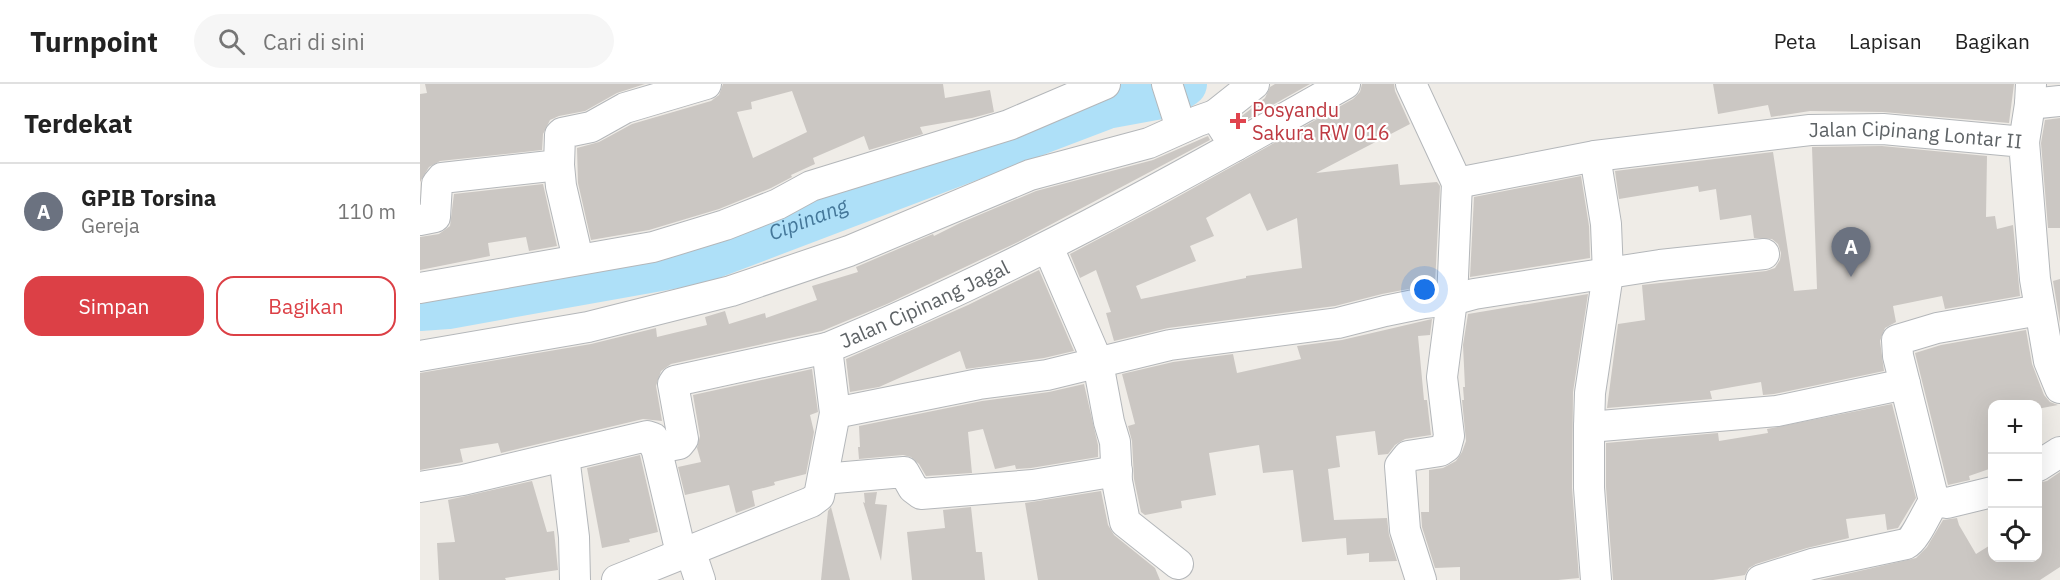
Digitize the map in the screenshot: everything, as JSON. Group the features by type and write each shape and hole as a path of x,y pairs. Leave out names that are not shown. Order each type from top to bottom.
{"street":[{"path":"578,259 561,186 560,135 591,127 626,108 706,84"},
{"path":"420,288 653,247 725,225 778,204 811,186 1009,125 1106,84"},
{"path":"1215,115 1254,84"},
{"name":"Jalan Cipinang Jagal","path":"617,580 812,502 819,496 835,413 827,348 896,320 1048,247 1345,84"},
{"path":"1411,84 1457,183 1452,300 1442,376 1449,436 1446,447 1440,451 1408,456 1400,466 1405,530 1421,580"},
{"path":"2024,142 2030,94 2060,101"},
{"path":"420,356 588,327 731,291 849,251 1030,175 1149,143 1174,107 1215,115 1235,146"},
{"name":"Jalan Cipinang Lontar II","path":"1457,183 1594,156 1810,130 1884,129 2024,142 2048,277 2040,310 2050,368 2060,388"},
{"path":"1594,156 1606,224 1608,274 1590,393 1588,427 1589,488 1596,580"},
{"path":"420,220 435,217 437,184 442,178 559,165"},
{"path":"1048,247 1098,363 1115,442 1120,501 1125,522 1178,564"},
{"path":"835,413 979,384 1047,375 1170,345 1338,323 1424,303 1660,265 1764,254"},
{"path":"1762,580 1812,564 1913,541 1921,521 1934,501 1898,356 1897,340 1937,328 2040,310"},
{"path":"656,447 679,444 682,440 673,384 675,381 827,348"},
{"path":"1588,427 1777,411 1905,384"},
{"path":"420,487 463,480 647,436 653,438 686,552 700,580"},
{"path":"2042,463 2060,452"},
{"path":"564,456 574,537 575,580"},
{"path":"823,479 903,472 913,488 921,494 1033,485 1117,471"},
{"path":"1934,501 1947,502 1988,493"}],"building":[{"path":"425,84 645,84 617,93 585,111 550,120 543,134 542,150 440,161 429,167 420,182 420,94 427,93"},
{"path":"723,84 943,84 945,98 990,90 994,112 920,127 923,134 869,150 864,136 813,158 815,164 791,175 792,177 771,188 719,209 649,230 591,240 578,183 577,148 599,142 632,124 711,101 719,95","holes":["792,91 807,132 753,158 737,112 752,109 751,102"]},
{"path":"1275,84 1310,84 1241,123 1238,119 1265,98 1270,87"},
{"path":"1362,84 1394,84 1410,124 1316,173 1398,164 1400,185 1437,182 1440,186 1435,284 1335,306 1168,328 1114,341 1106,313 1111,312 1096,270 1080,278 1070,254 1353,99 1360,92","holes":["1250,193 1267,231 1297,218 1302,268 1246,276 1246,278 1141,299 1136,286 1196,261 1190,246 1214,236 1206,218"]},
{"path":"1713,84 2014,84 2009,123 1883,112 1810,111 1771,117 1768,105 1718,114"},
{"path":"2060,118 2060,228 2048,228 2041,143 2045,120"},
{"path":"1208,136 1210,140 1018,242 887,304 822,331 671,364 661,371 656,386 662,421 643,419 501,453 498,443 460,449 463,462 420,470 420,373 591,344 656,328 657,337 707,325 705,317 725,311 729,324 765,313 766,318 817,300 812,286 858,272 856,267 1036,191 1153,160"},
{"path":"1882,146 1987,156 1986,217 1995,216 1997,229 2013,225 2020,296 1945,309 1942,296 1893,306 1896,322 1885,328 1880,341 1884,371 1774,394 1763,395 1761,382 1710,391 1712,399 1607,408 1618,324 1645,320 1642,285 1766,271 1775,268 1781,253 1778,244 1772,239 1754,238 1751,215 1720,220 1716,189 1699,192 1698,186 1619,199 1615,171 1773,152 1794,291 1817,289 1812,147"},
{"path":"1581,176 1589,226 1590,258 1470,277 1474,197"},
{"path":"543,184 557,246 529,251 526,237 488,243 490,256 420,270 420,237 439,234 450,226 454,194"},
{"path":"1039,270 1074,351 1044,358 966,369 960,351 879,387 850,392 846,359 968,305"},
{"path":"2060,279 2060,323 2053,281"},
{"path":"1588,294 1573,392 1572,488 1579,578 1460,580 1460,567 1435,568 1422,527 1421,512 1429,512 1429,470 1443,468 1456,461 1466,441 1462,400 1464,400 1463,387 1465,387 1463,345 1468,314"},
{"path":"1432,319 1430,335 1418,336 1424,400 1427,400 1431,435 1405,439 1395,445 1388,454 1378,455 1375,431 1336,436 1340,467 1328,469 1334,520 1387,518 1389,535 1397,561 1369,562 1369,553 1347,555 1346,538 1302,542 1293,470 1263,473 1259,445 1209,453 1216,495 1181,501 1182,508 1145,515 1141,512 1134,479 1132,441 1128,426 1135,424 1122,374 1173,362 1233,354 1237,373 1301,359 1297,346 1342,340"},
{"path":"2026,330 2032,364 2044,395 2050,402 2058,405 2042,408 2042,400 1988,400 1988,469 1969,476 1970,480 1948,485 1915,353 1941,345"},
{"path":"812,369 818,412 810,415 814,432 806,474 774,482 775,485 752,491 755,506 736,513 729,485 685,495 678,467 701,462 697,448 700,436 693,395"},
{"path":"1084,384 1098,445 1098,457 1031,468 1016,469 1015,465 995,469 983,429 968,432 972,473 926,476 919,464 911,457 903,455 859,459 859,426 982,401 1049,392"},
{"path":"1892,404 1916,498 1898,528 1887,530 1885,514 1846,519 1849,538 1756,564 1749,568 1745,575 1713,580 1613,580 1606,487 1606,443 1718,433 1719,441 1768,433 1767,429"},
{"path":"640,455 658,532 629,539 630,542 602,548 587,468"},
{"path":"2060,472 2060,567 2040,580 1820,580 1916,558 1927,547 1943,520 1957,518 1976,554 1988,546 1988,562 2042,562 2042,482"},
{"path":"532,481 547,532 554,531 558,570 505,578 506,580 439,580 437,543 455,542 448,500"},
{"path":"1101,491 1108,525 1114,535 1155,568 1160,580 1038,580 1025,503"},
{"path":"877,492 875,504 887,505 881,561 863,502 865,503 864,493"},
{"path":"831,507 850,580 821,580 828,511"},
{"path":"971,507 976,552 982,552 985,580 912,580 907,532 945,528 943,510"}],"waterway":[{"name":"Cipinang","path":"420,308 448,306 699,261 1107,106 1167,95 1184,84"}],"place":[{"name":"Posyandu Sakura RW 016","path":"1238,121"},
{"name":"GPIB Torsina","path":"1851,277"}]}
